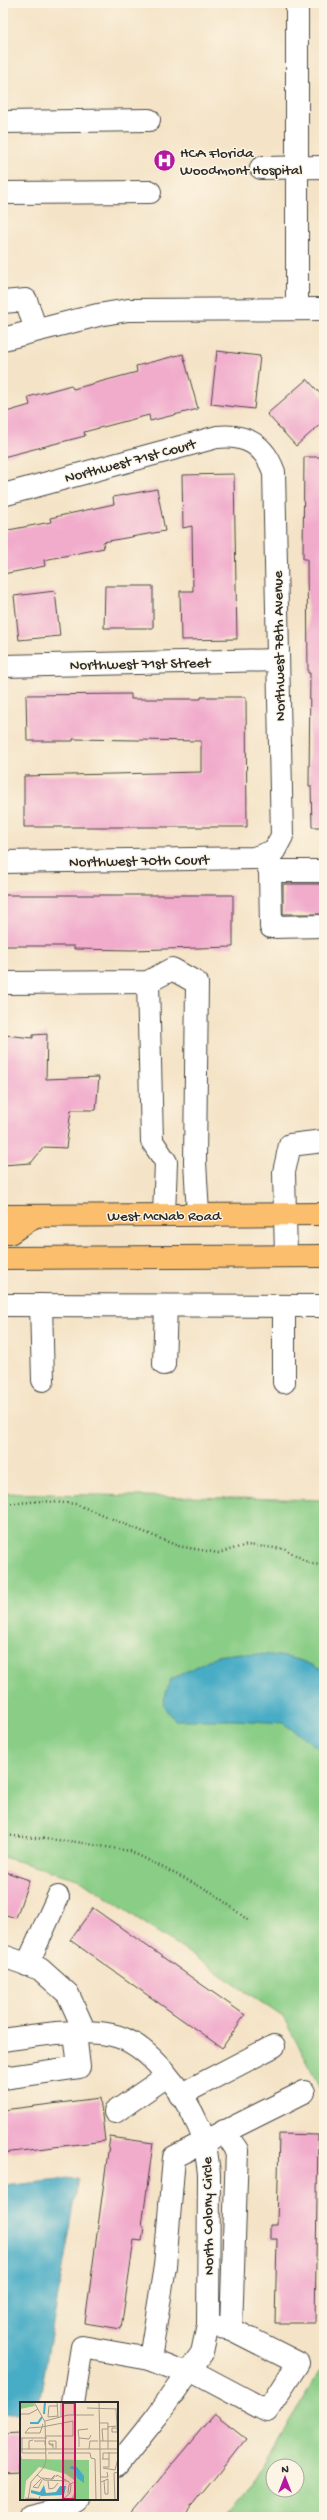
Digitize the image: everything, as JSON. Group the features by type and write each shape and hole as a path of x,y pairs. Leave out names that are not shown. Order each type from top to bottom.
{"main road":[{"name":"West McNab Road","path":"3,1216 324,1214"},
{"path":"3,1233 10,1233 35,1216"},
{"path":"3,1258 324,1256"}],"street":[{"path":"297,3 297,309"},
{"path":"3,122 149,120"},
{"path":"261,168 324,167"},
{"path":"3,193 150,192"},
{"path":"3,302 26,300 36,330"},
{"path":"3,339 36,330 128,310 324,309"},
{"name":"Northwest 71st Court","path":"3,496 217,436 235,435 256,445"},
{"name":"Northwest 78th Avenue","path":"256,445 268,457 274,472 282,836 269,859"},
{"name":"Northwest 71st Street","path":"3,666 278,660"},
{"name":"Northwest 70th Court","path":"3,862 254,858 269,859 324,871"},
{"path":"269,859 271,927 324,926"},
{"path":"3,984 148,982 172,969 197,983 195,1162 198,1214"},
{"path":"148,982 152,1141 166,1162 164,1215"},
{"path":"286,1256 284,1172 290,1145 324,1141"},
{"path":"166,1162 195,1162"},
{"path":"3,1305 324,1306"},
{"path":"41,1305 43,1380"},
{"path":"164,1364 166,1306"},
{"path":"284,1306 284,1382"},
{"path":"27,1965 58,1897"},
{"path":"3,1956 40,1969 68,1994 80,2032 80,2066 3,2078"},
{"name":"North Colony Circle","path":"3,2040 80,2032 113,2035 135,2044 155,2061 167,2076 199,2128 204,2141 209,2174 208,2325 202,2353 158,2416 118,2465"},
{"path":"180,2095 274,2046"},
{"path":"115,2112 167,2076"},
{"path":"150,2359 165,2266 174,2157 304,2092"},
{"path":"224,2131 237,2150 231,2328"},
{"path":"73,2402 82,2347 150,2359 189,2372 267,2411 298,2363 231,2328 208,2325"},
{"path":"30,2517 69,2508"}],"path":[{"path":"3,1504 43,1501 76,1504 178,1546 218,1553 247,1545 285,1549 311,1564 324,1565"},
{"path":"3,1835 77,1842 130,1851 213,1893 250,1921"}],"green space":[{"path":"3,1493 324,1500 324,2093 283,2017 81,1880 3,1857"},
{"path":"324,2365 324,2517 227,2517 233,2512 265,2460 265,2498 305,2498 305,2458 266,2458"}],"water":[{"path":"241,1653 274,1655 294,1659 324,1671 324,1752 283,1723 235,1720 175,1720 163,1704 170,1680 216,1656"},
{"path":"79,2178 39,2402 20,2402 20,2413 3,2415 3,2186"}],"building":[{"path":"217,351 260,356 254,409 211,404"},
{"path":"183,354 198,409 150,421 149,415 84,432 85,436 3,457 3,413 30,405 28,397 71,385 73,389 137,372 136,366"},
{"path":"307,379 324,398 324,421 296,446 267,414"},
{"path":"304,457 324,457 324,827 312,827 311,786 309,786 310,673 308,673 307,559 303,559"},
{"path":"234,474 237,639 181,640 180,591 193,591 192,526 183,528 182,475"},
{"path":"157,489 165,531 103,542 104,548 44,560 45,566 3,574 3,531 51,522 50,518 114,504 113,497"},
{"path":"105,586 153,586 153,628 104,628"},
{"path":"55,591 60,636 19,640 14,596"},
{"path":"131,694 131,699 201,699 201,697 246,697 247,827 24,827 24,776 201,772 201,741 73,739 73,741 27,741 26,695"},
{"path":"283,884 324,884 324,914 283,914"},
{"path":"3,895 233,895 233,947 132,950 74,949 74,946 3,946"},
{"path":"47,1034 46,1079 99,1077 96,1110 71,1110 66,1148 44,1147 31,1163 3,1165 3,1078 6,1078 5,1035 33,1038 33,1035"},
{"path":"3,1871 29,1880 16,1918 3,1914"},
{"path":"93,1908 245,2015 222,2048 70,1940"},
{"path":"100,2098 105,2141 3,2153 3,2110"},
{"path":"279,2134 318,2135 315,2323 275,2323 277,2239 270,2239 270,2225 277,2225"},
{"path":"110,2137 153,2143 142,2226 144,2226 142,2241 134,2240 121,2329 85,2323"},
{"path":"214,2414 246,2439 183,2517 128,2517"},
{"path":"20,2433 20,2472 3,2473 3,2434"}],"place":[{"name":"HCA Florida Woodmont Hospital","path":"164,161"}]}
